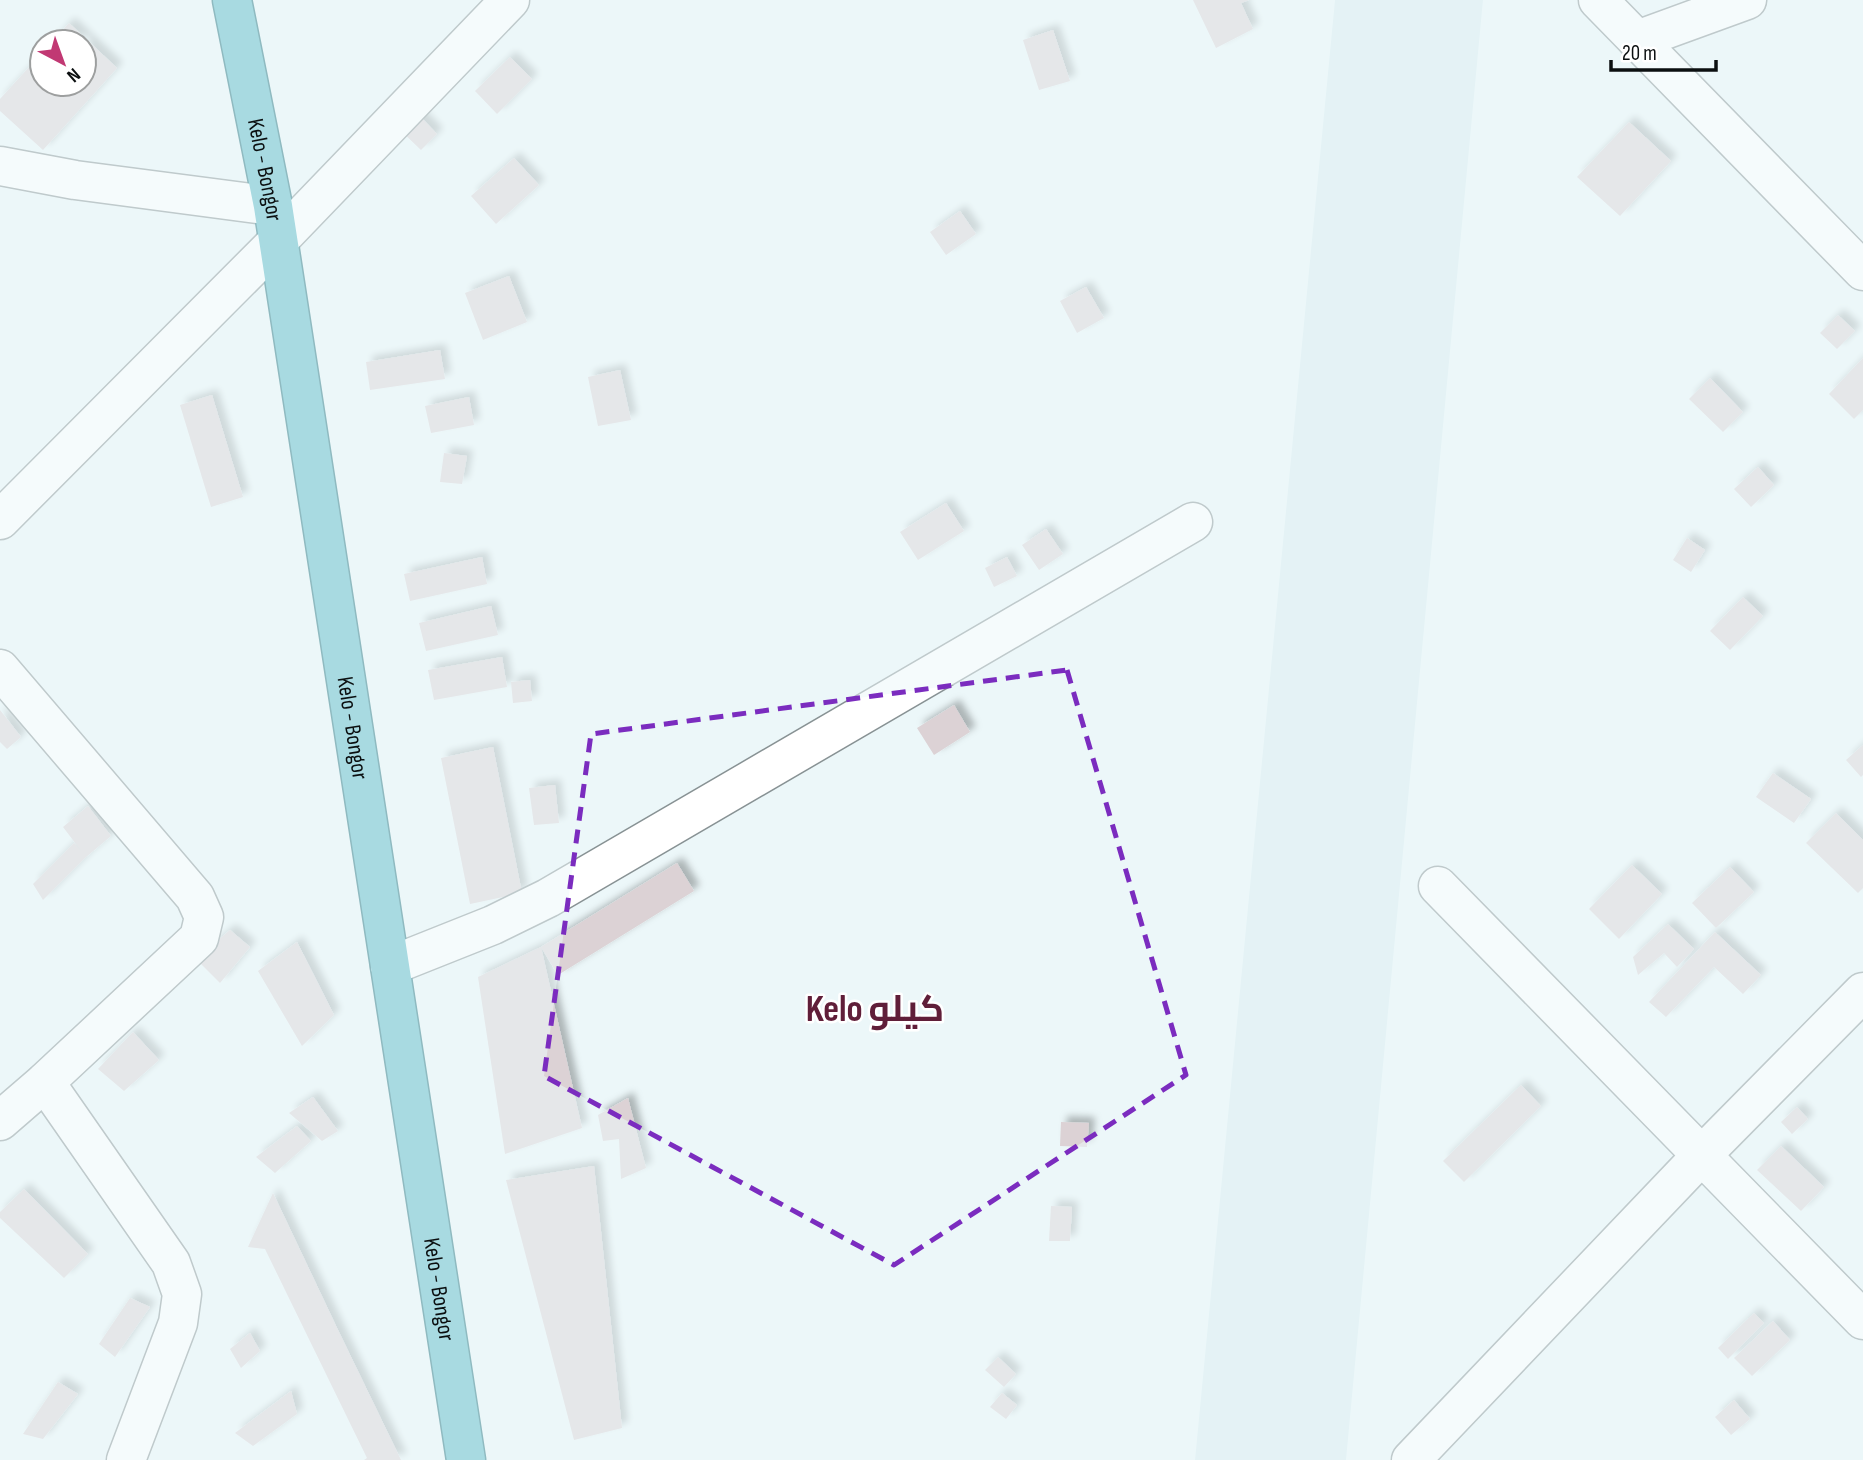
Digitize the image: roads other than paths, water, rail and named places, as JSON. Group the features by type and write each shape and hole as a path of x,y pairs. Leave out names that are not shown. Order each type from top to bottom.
{"highway":[{"name":"Kelo - Bongor","path":"232,0 276,224 466,1460"}],"street":[{"path":"0,520 276,224 510,0"},
{"path":"1598,0 1863,271"},
{"path":"1637,40 1747,0"},
{"path":"0,166 276,224"},
{"path":"390,965 493,925 548,898 1194,522"},
{"path":"0,669 195,897 204,917 199,938 0,1121"},
{"path":"1438,886 1863,1320"},
{"path":"1411,1460 1701,1156 1863,992"},
{"path":"45,1082 171,1263 182,1294 178,1323 126,1460"}],"district":[{"name":"Kelo كيلو","path":"875,1008"}]}
